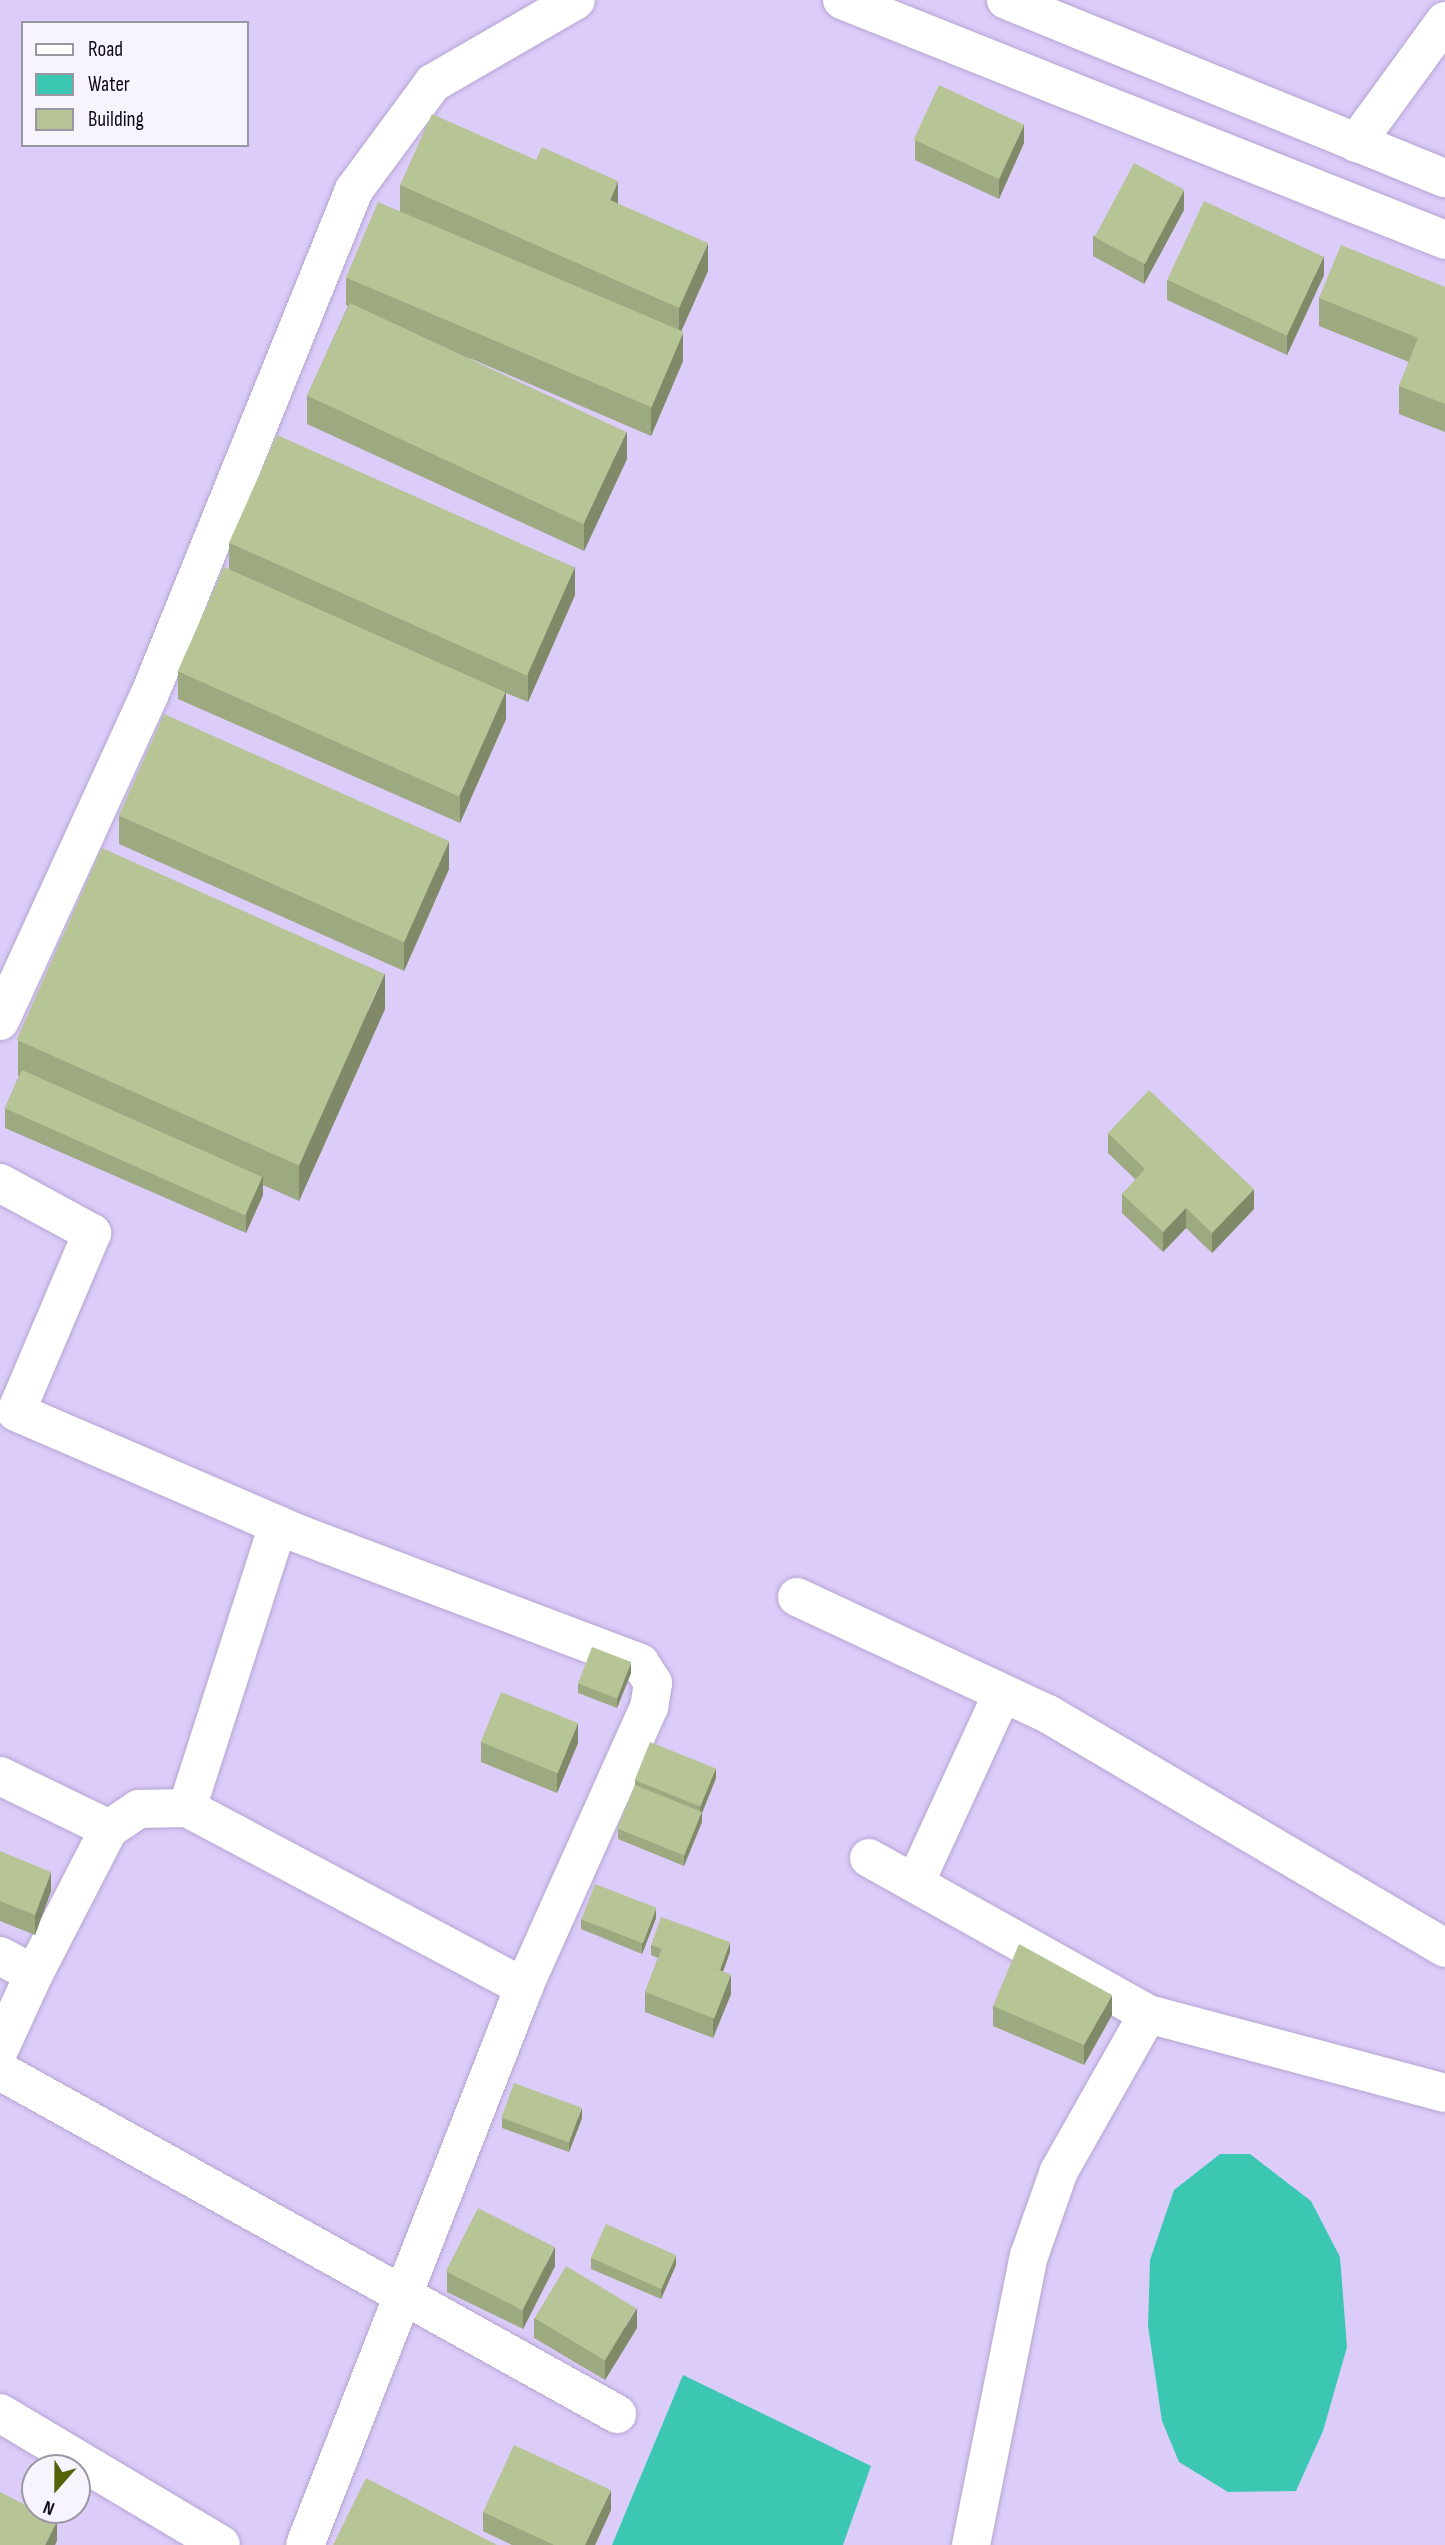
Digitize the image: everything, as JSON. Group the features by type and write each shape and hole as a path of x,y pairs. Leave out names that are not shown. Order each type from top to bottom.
{"street":[{"path":"0,1021 149,696 354,190 433,83 576,0"},
{"path":"842,0 1445,240"},
{"path":"1006,0 1445,178"},
{"path":"1356,143 1445,21"},
{"path":"0,1182 92,1233 16,1412 278,1525 640,1663 653,1683 649,1707 524,1987 305,2545"},
{"path":"187,1808 278,1525"},
{"path":"797,1597 1048,1714 1445,1948"},
{"path":"916,1881 1002,1694"},
{"path":"0,1776 109,1829"},
{"path":"0,2048 34,1974 109,1829 139,1810 187,1808 524,1987"},
{"path":"869,1858 916,1881 1148,2014 1445,2093"},
{"path":"0,1956 34,1974"},
{"path":"971,2545 1029,2256 1059,2171 1148,2014"},
{"path":"0,2071 617,2414"},
{"path":"0,2413 221,2545"}],"water":[{"path":"1220,2154 1250,2154 1311,2201 1340,2257 1347,2347 1323,2431 1296,2491 1228,2492 1179,2462 1162,2421 1148,2326 1150,2260 1174,2190"},
{"path":"683,2375 871,2466 843,2545 612,2545"}],"building":[{"path":"939,85 1024,125 999,179 914,139"},
{"path":"432,114 536,160 542,147 618,181 610,200 708,243 679,308 400,185"},
{"path":"1134,163 1184,190 1145,264 1095,237"},
{"path":"1204,201 1324,257 1287,336 1167,280"},
{"path":"378,202 684,332 652,407 346,277"},
{"path":"1341,245 1445,287 1445,404 1399,386 1418,338 1319,298"},
{"path":"350,303 626,432 583,524 307,395"},
{"path":"277,435 575,568 527,675 229,543"},
{"path":"224,567 505,692 459,796 178,671"},
{"path":"164,714 449,841 404,942 119,815"},
{"path":"102,848 384,974 299,1166 17,1040"},
{"path":"22,1070 262,1177 245,1215 5,1108"},
{"path":"1149,1090 1254,1189 1212,1233 1186,1208 1163,1232 1122,1194 1145,1169 1108,1133"},
{"path":"592,1647 631,1662 617,1698 578,1683"},
{"path":"501,1692 578,1723 558,1773 481,1742"},
{"path":"650,1742 716,1769 700,1807 635,1780"},
{"path":"635,1785 702,1812 684,1856 617,1829"},
{"path":"0,1851 51,1872 35,1915 0,1901"},
{"path":"595,1884 657,1908 643,1943 581,1919"},
{"path":"661,1917 730,1942 720,1970 651,1945"},
{"path":"1019,1944 1112,1995 1084,2045 993,2006"},
{"path":"662,1948 731,1975 714,2018 645,1992"},
{"path":"514,2083 582,2108 569,2142 501,2118"},
{"path":"478,2208 555,2247 522,2310 446,2271"},
{"path":"606,2224 676,2255 661,2289 591,2258"},
{"path":"566,2266 636,2308 605,2361 535,2318"},
{"path":"514,2445 611,2490 585,2545 554,2545 483,2512"},
{"path":"366,2478 497,2545 333,2545"},
{"path":"0,2492 21,2503 21,2524 56,2524 45,2545 0,2545"}]}
